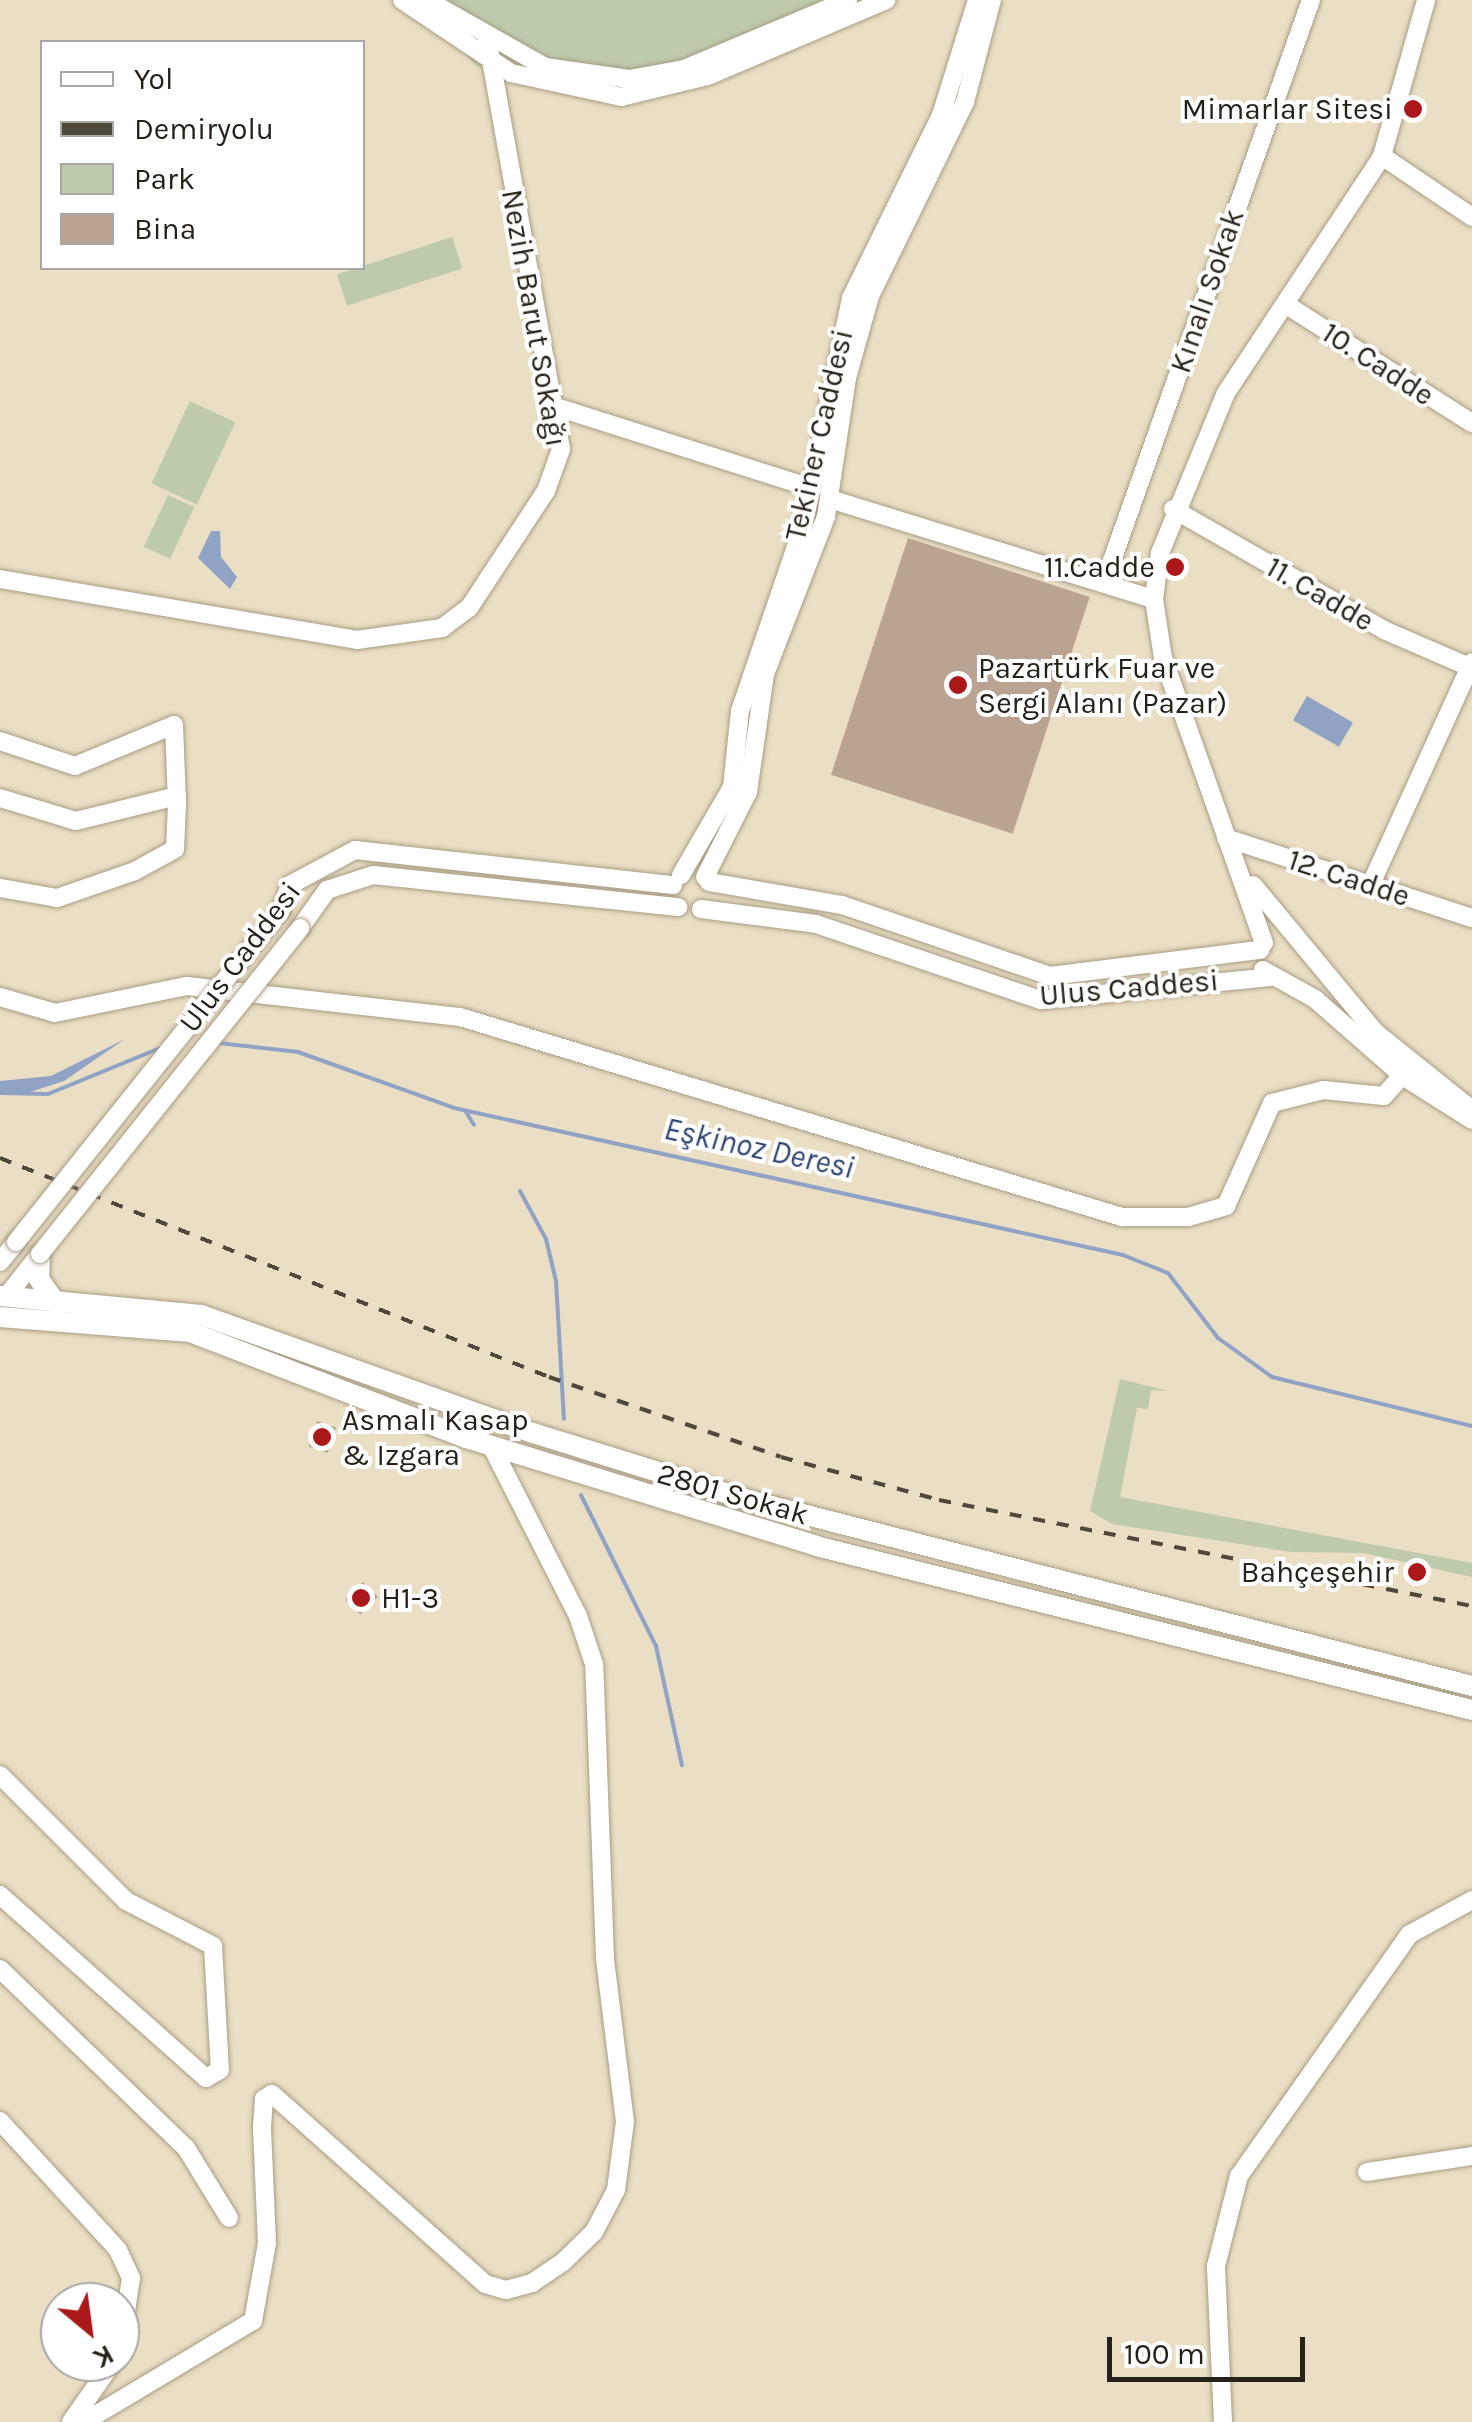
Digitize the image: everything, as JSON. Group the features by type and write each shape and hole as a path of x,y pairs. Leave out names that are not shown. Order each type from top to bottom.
{"main road":[{"path":"40,1254 39,1279 56,1303"},
{"name":"2801 Sokak","path":"1,1307 56,1303 201,1314 561,1442 860,1532 1472,1686"},
{"name":"2801 Sokak","path":"1,1307 190,1332 492,1446 816,1546 1472,1710"},
{"path":"492,1446 498,1435 561,1442"}],"street":[{"path":"402,0 488,60 571,92 644,95 886,0"},
{"path":"426,0 487,40 566,73 645,78 848,0"},
{"name":"Tekiner Caddesi","path":"677,880 728,800 748,680 812,488 851,298 947,103 977,0"},
{"name":"Tekiner Caddesi","path":"707,880 748,792 766,674 830,499 847,378 870,296 965,102 992,0"},
{"name":"Kınalı Sokak","path":"1104,583 1311,0"},
{"path":"1426,0 1382,156 1226,394 1173,508 1154,599 1186,736 1226,838 1246,877 1408,1070 1472,1110"},
{"name":"Nezih Barut Sokağı","path":"0,578 357,640 442,628 470,608 559,466 553,406 487,40"},
{"path":"1382,156 1472,218"},
{"name":"10. Cadde","path":"1285,304 1472,423"},
{"path":"553,406 812,488"},
{"path":"830,499 1154,599"},
{"name":"11. Cadde","path":"1173,508 1384,630 1471,666"},
{"path":"1370,886 1471,666"},
{"path":"0,742 75,766 174,725 177,796 175,848 135,871 57,898 0,888"},
{"path":"0,798 76,821 177,796"},
{"name":"12. Cadde","path":"1226,838 1472,918"},
{"name":"Ulus Caddesi","path":"0,1262 281,910 290,885 355,850 707,880 842,905 1050,976 1262,947 1282,934 1300,944"},
{"name":"Ulus Caddesi","path":"1,1307 300,928 312,901 374,875 702,909 863,937 1041,1000 1274,979"},
{"path":"1246,877 1262,947 1274,979 1314,999 1472,1120"},
{"path":"677,880 678,907"},
{"path":"702,909 707,880"},
{"path":"1274,979 1300,973 1300,944"},
{"path":"0,997 56,1013 187,986 460,1016 1122,1217 1188,1217 1226,1206 1272,1104 1323,1090 1384,1096 1408,1070"},
{"path":"84,2422 253,2320 267,2243 262,2127 272,2094 485,2284 519,2286 563,2262 594,2232 616,2190 625,2122 605,1958 594,1664 492,1446"},
{"path":"0,1775 126,1901 212,1946 220,2070 206,2078 0,1895"},
{"path":"1223,2422 1216,2266 1238,2176 1410,1934 1472,1900"},
{"path":"0,1969 186,2148 229,2218"},
{"path":"0,2121 118,2250 131,2282"},
{"path":"1367,2172 1472,2156"},
{"path":"71,2422 99,2382"}],"green space":[{"path":"417,0 860,0 671,84 598,84 476,66"},
{"path":"452,237 462,268 347,306 337,274 365,270 365,265"},
{"path":"190,401 235,422 197,505 152,483"},
{"path":"168,495 194,507 170,559 144,547"},
{"path":"1120,1379 1168,1391 1151,1390 1148,1409 1137,1408 1120,1497 1472,1563 1472,1577 1364,1553 1291,1552 1112,1524 1090,1511"}],"water":[{"path":"211,531 220,531 221,557 237,577 230,589 198,558"},
{"path":"1307,696 1353,723 1339,747 1293,720"},
{"path":"125,1039 64,1081 24,1094 0,1091 0,1081 51,1076"}],"building":[{"name":"Pazartürk Fuar ve Sergi Alanı (Pazar)","path":"908,538 1090,597 1013,834 831,775"},
{"name":"Asmalı Kasap & Izgara","path":"317,1421 336,1427 328,1453 309,1447"},
{"name":"H1-3","path":"363,1582 378,1597 360,1615 345,1600"}],"waterway":[{"name":"Eşkinoz Deresi","path":"219,1043 298,1052 454,1108 1123,1255 1168,1273 1218,1338 1272,1377 1472,1426"},
{"name":"Eşkinoz Deresi","path":"0,1093 48,1094 160,1048"},
{"path":"466,1112 474,1125"},
{"path":"520,1191 546,1239 556,1281 564,1419"},
{"path":"581,1495 656,1646 682,1765"}],"railway":[{"path":"0,1158 549,1377 781,1457 939,1500 1472,1606"}],"place":[{"name":"Mimarlar Sitesi","path":"1413,109"},
{"name":"11.Cadde","path":"1175,567"},
{"name":"Pazartürk Fuar ve Sergi Alanı (Pazar)","path":"958,685"},
{"name":"Asmalı Kasap & Izgara","path":"322,1437"},
{"name":"Bahçeşehir","path":"1417,1572"},
{"name":"H1-3","path":"361,1598"}]}
